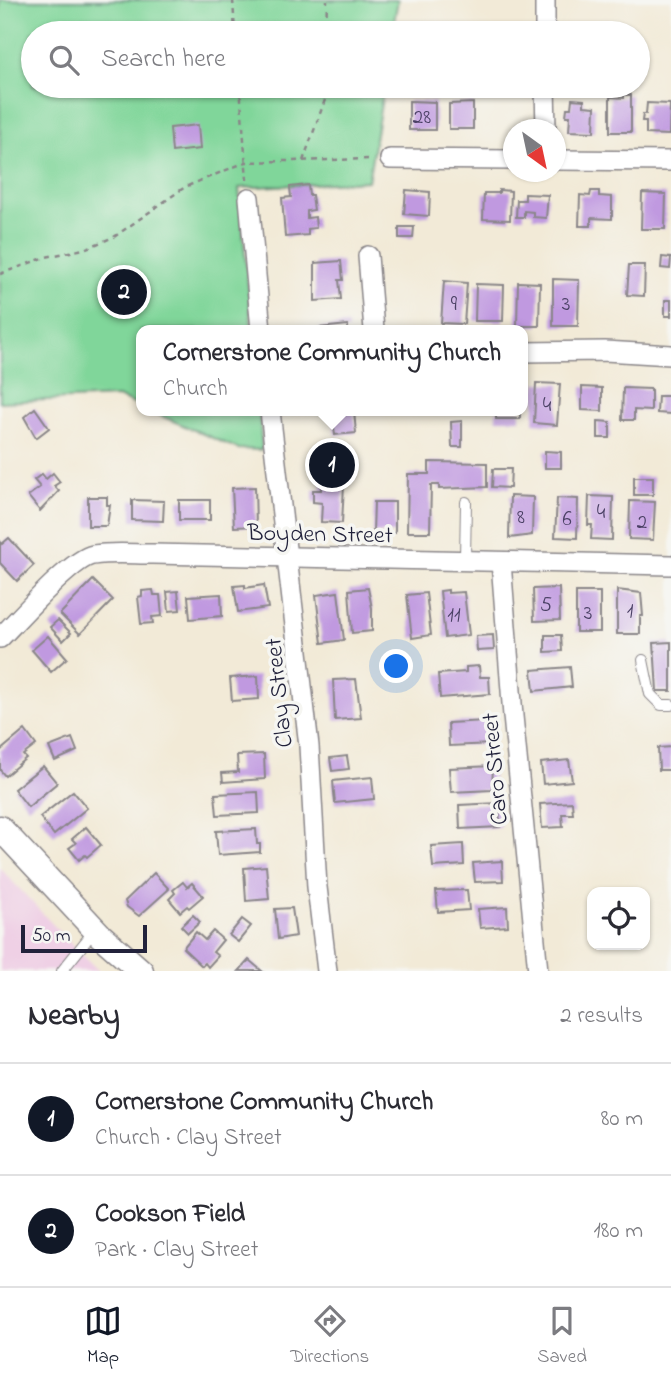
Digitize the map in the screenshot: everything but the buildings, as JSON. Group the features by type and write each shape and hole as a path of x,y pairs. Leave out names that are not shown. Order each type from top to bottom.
{"street":[{"path":"545,0 545,21"},
{"path":"545,98 546,119"},
{"path":"390,159 503,160"},
{"path":"566,160 671,162"},
{"path":"249,198 261,325"},
{"path":"368,256 374,325"},
{"path":"528,352 605,351 671,355"},
{"name":"Clay Street","path":"271,416 309,746 317,887 327,971"},
{"name":"Boyden Street","path":"0,638 65,573 82,559 92,555 465,559 671,565"},
{"name":"Caro Street","path":"502,562 513,716 538,971"},
{"path":"0,828 95,929 141,971"}],"lane":[{"path":"465,559 466,502"},
{"path":"643,660 650,694 661,705 671,705"},
{"path":"62,971 95,929"}],"path":[{"path":"233,0 234,21"},
{"path":"326,21 327,0"},
{"path":"241,98 249,198"},
{"path":"303,161 326,98"},
{"path":"0,274 114,237 185,187 246,162 390,159"}],"shaded area":[{"path":"0,868 72,945 99,971 0,971"}],"green space":[{"path":"0,0 398,0 394,21 21,21 21,98 382,98 368,181 239,188 252,325 136,325 136,405 118,397 0,402"},
{"path":"162,416 259,416 262,450 238,449"}],"place":[{"name":"Cookson Field","path":"124,292"},
{"name":"Cornerstone Community Church","path":"332,465"}]}
